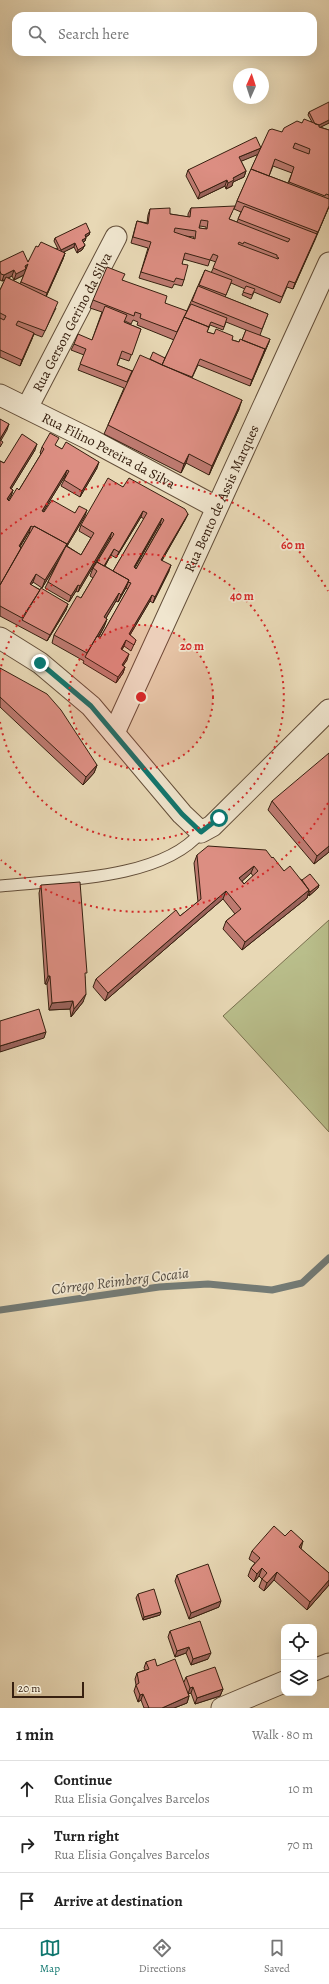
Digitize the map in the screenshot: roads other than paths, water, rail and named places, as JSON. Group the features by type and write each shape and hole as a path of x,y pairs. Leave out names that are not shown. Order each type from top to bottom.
{"street":[{"name":"Rua Gerson Gerino da Silva","path":"27,408 116,237"},
{"name":"Rua Bento de Assis Marques","path":"114,733 216,507 329,263"},
{"name":"Rua Filino Pereira da Silva","path":"0,395 216,507"},
{"path":"0,638 40,663 68,685 91,706 182,814 201,832 212,826 329,710"},
{"path":"317,1669 329,1664"},
{"path":"222,1708 281,1683"}],"lane":[{"path":"0,886 110,874 136,869 171,855 193,841 201,832"}],"waterway":[{"name":"Córrego Reimberg Cocaia","path":"0,1310 159,1287 208,1284 272,1290 302,1283 329,1258"}]}
